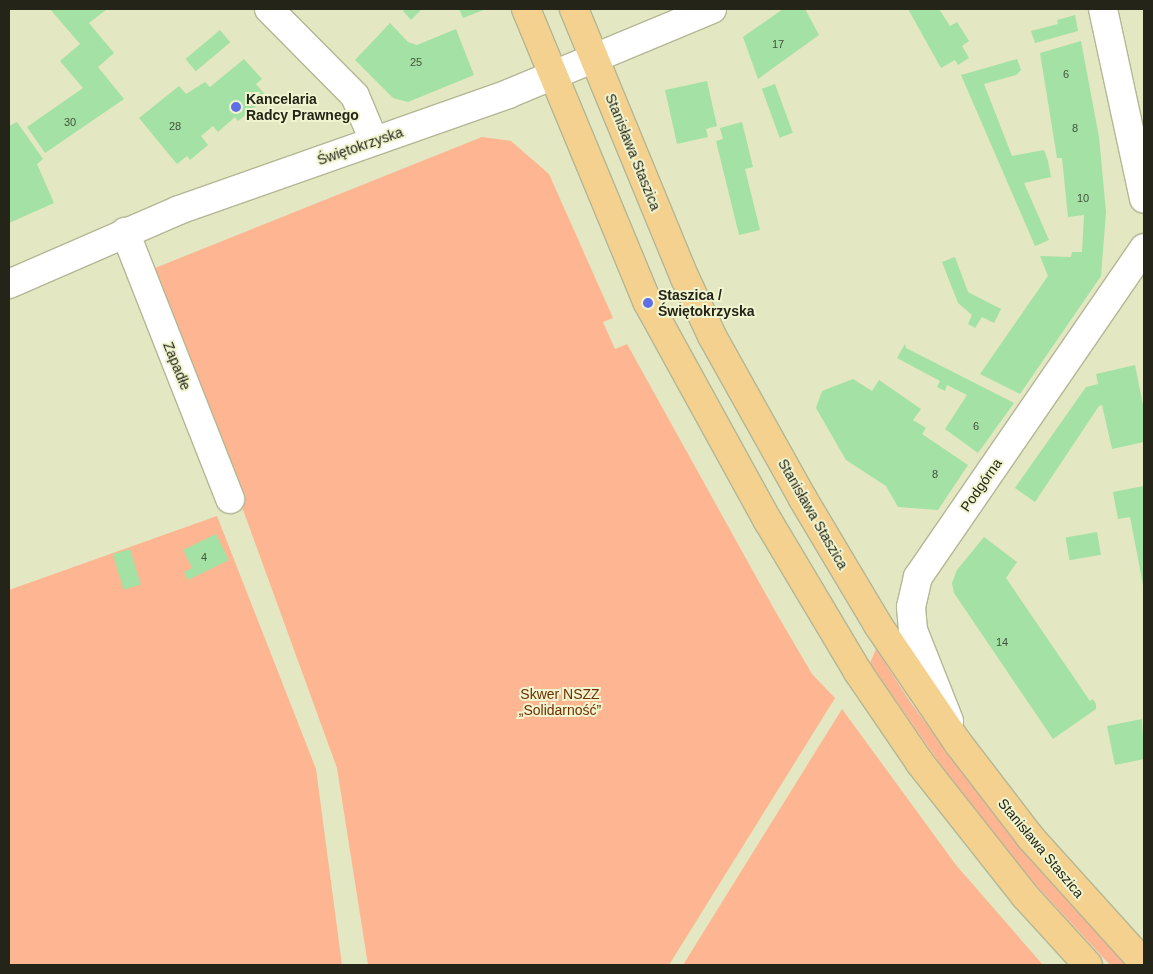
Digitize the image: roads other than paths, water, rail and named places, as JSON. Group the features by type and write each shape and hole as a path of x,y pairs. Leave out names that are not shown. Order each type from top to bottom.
{"main road":[{"path":"526,9 648,302 768,521 858,672 920,763 1025,896 1088,965"},
{"name":"Stanisława Staszica","path":"574,9 712,336 803,499 873,617 958,744 1030,837 1144,963"}],"street":[{"path":"268,9 355,96 374,141"},
{"name":"Świętokrzyska","path":"9,284 125,232 553,76 712,9"},
{"path":"1103,9 1144,199"},
{"name":"Zapadłe","path":"125,232 230,499"},
{"name":"Podgórna","path":"958,744 913,630 911,607 918,577 1144,248"}],"place":[{"name":"Kancelaria Radcy Prawnego","path":"236,107"},
{"name":"Staszica / Świętokrzyska","path":"648,303"}],"park label":[{"name":"Skwer NSZZ „Solidarność”","path":"560,702"}]}
